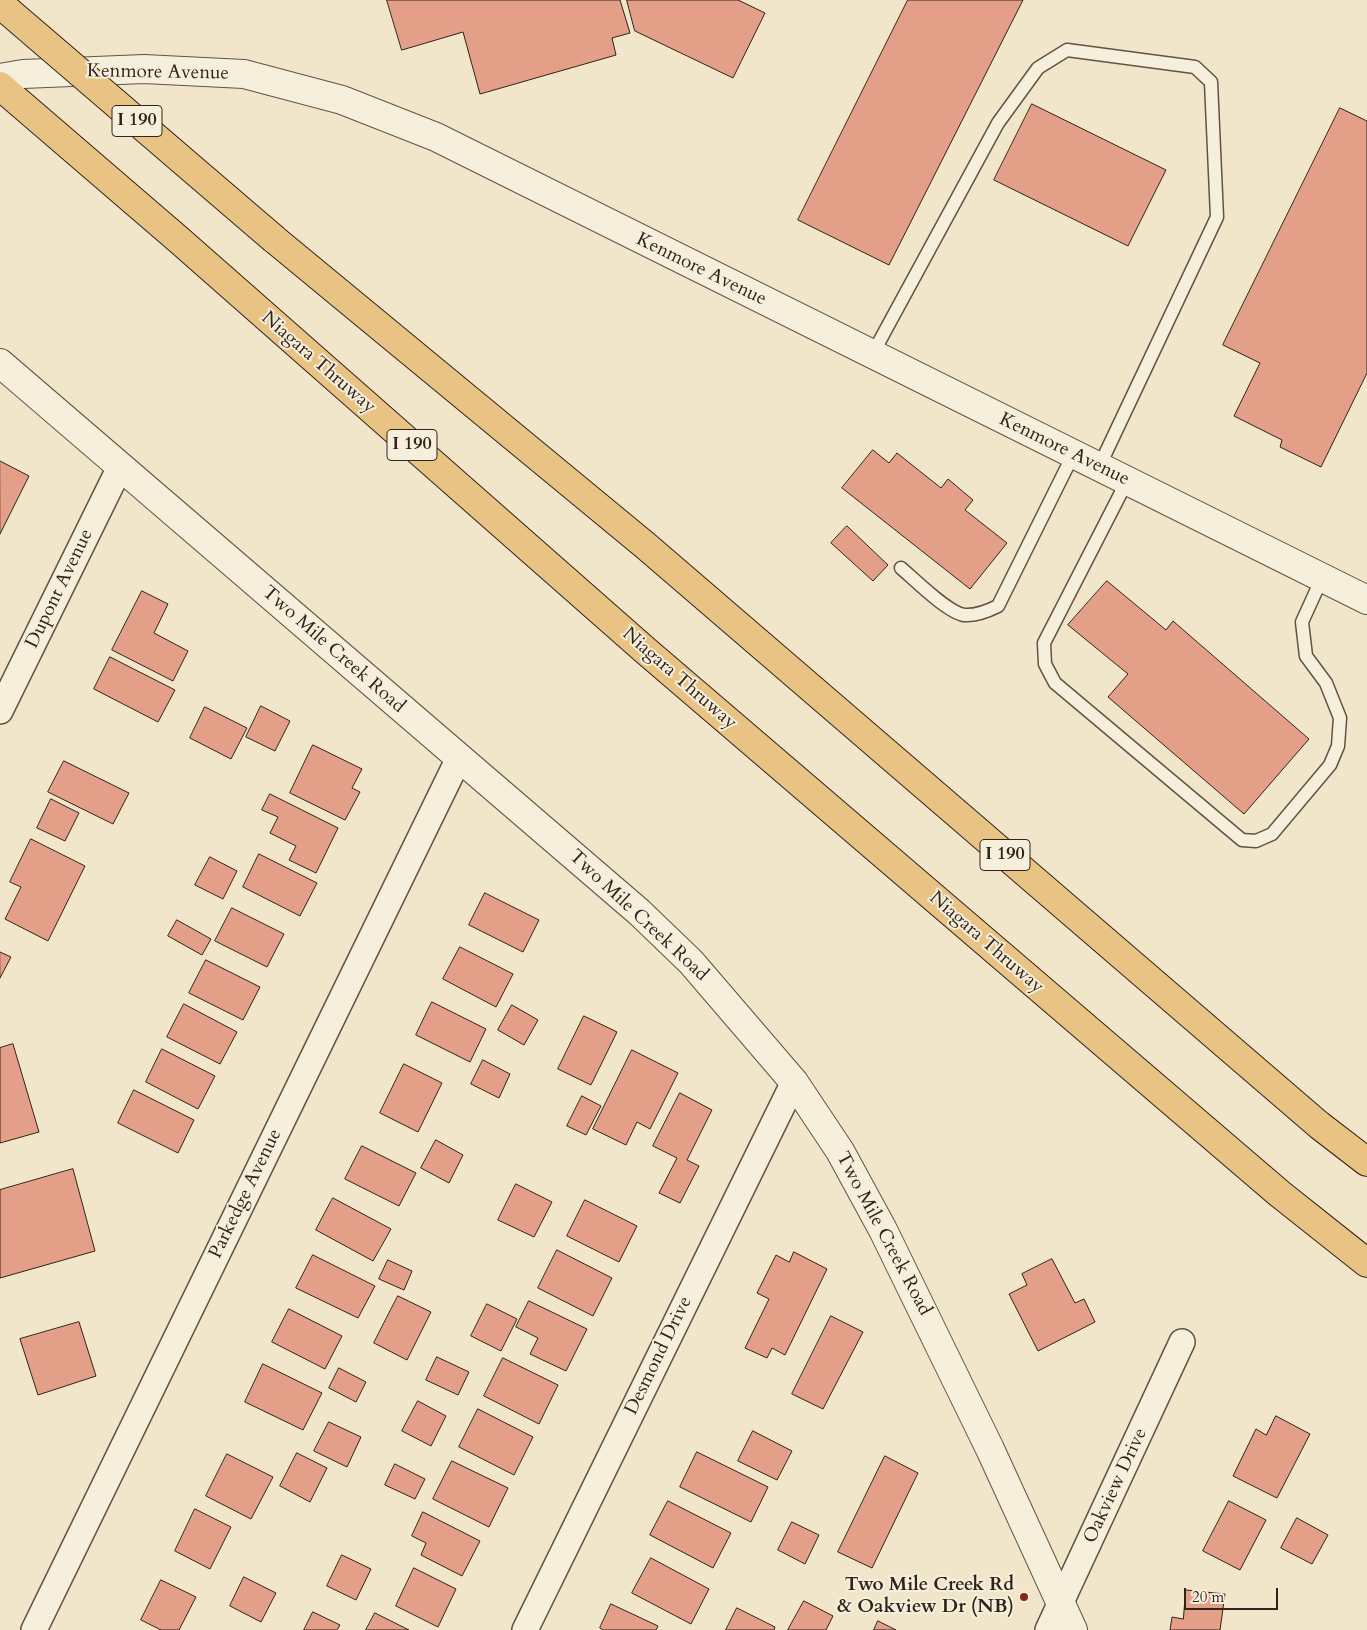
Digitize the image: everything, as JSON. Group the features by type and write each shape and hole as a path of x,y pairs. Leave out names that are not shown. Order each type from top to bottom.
{"highway":[{"name":"I 190","path":"0,4 274,239 646,546 1312,1119 1367,1162"},
{"name":"Niagara Thruway","path":"0,86 179,240 646,651 1280,1194 1367,1262"}],"street":[{"name":"Kenmore Avenue","path":"0,78 23,74 144,68 244,74 342,100 436,137 1072,455 1367,600"},
{"name":"Two Mile Creek Road","path":"0,364 639,912 691,962 794,1082 840,1151 883,1230 990,1449 1073,1630"},
{"name":"Dupont Avenue","path":"0,711 120,467"},
{"name":"Parkedge Avenue","path":"36,1629 459,758"},
{"name":"Desmond Drive","path":"525,1630 794,1082"},
{"name":"Oakview Drive","path":"1048,1630 1182,1342"}],"lane":[{"path":"872,355 998,123 1038,68 1068,50 1195,67 1211,82 1217,217 1099,467"},
{"path":"901,568 944,605 963,615 983,613 998,606 1072,455"},
{"path":"1127,481 1044,643 1045,664 1055,683 1242,840 1256,841 1272,834 1330,765 1338,746 1340,718 1326,683 1306,656 1302,622 1322,578"}],"building":[{"path":"387,0 620,0 630,33 612,38 616,55 480,94 463,32 402,50"},
{"path":"627,0 738,0 765,13 733,78 635,31"},
{"path":"908,0 1023,0 889,265 798,220"},
{"path":"1032,104 1166,170 1128,246 994,180"},
{"path":"1340,108 1367,121 1367,373 1321,467 1280,447 1282,440 1234,416 1260,363 1223,345"},
{"path":"873,450 889,463 897,453 941,488 948,479 973,500 965,510 1007,543 970,589 842,488"},
{"path":"0,461 29,476 0,534"},
{"path":"847,526 888,565 873,581 831,543"},
{"path":"1107,581 1166,630 1173,621 1309,739 1244,814 1108,697 1128,674 1068,625"},
{"path":"142,591 168,604 154,633 188,651 173,681 112,650"},
{"path":"110,657 175,690 158,722 94,689"},
{"path":"261,706 290,721 275,751 246,737"},
{"path":"205,707 247,728 231,759 190,738"},
{"path":"313,745 362,769 352,788 360,792 345,820 290,793"},
{"path":"64,761 129,793 113,824 48,792"},
{"path":"270,794 338,828 316,873 289,860 296,846 270,833 278,817 262,810"},
{"path":"51,799 79,813 65,841 37,828"},
{"path":"31,839 85,866 48,941 5,919 21,887 10,882"},
{"path":"259,854 317,883 300,916 243,887"},
{"path":"210,857 237,871 223,899 195,885"},
{"path":"485,893 539,920 523,952 469,925"},
{"path":"232,908 284,934 267,967 215,941"},
{"path":"177,920 211,939 202,955 168,936"},
{"path":"460,947 513,974 496,1007 443,979"},
{"path":"0,952 11,957 0,978"},
{"path":"206,960 260,987 243,1020 189,993"},
{"path":"432,1002 486,1029 470,1062 416,1035"},
{"path":"184,1004 237,1032 220,1064 167,1037"},
{"path":"512,1005 538,1020 524,1045 498,1030"},
{"path":"584,1016 617,1032 591,1085 558,1069"},
{"path":"13,1044 39,1132 0,1143 0,1048"},
{"path":"162,1049 215,1076 198,1109 146,1082"},
{"path":"632,1050 678,1073 650,1129 637,1122 626,1145 593,1129"},
{"path":"483,1060 510,1074 499,1098 471,1084"},
{"path":"404,1064 442,1083 418,1132 380,1113"},
{"path":"134,1090 194,1120 178,1153 118,1123"},
{"path":"680,1093 712,1110 687,1160 699,1166 680,1203 659,1193 677,1158 653,1146"},
{"path":"582,1096 601,1106 586,1135 567,1126"},
{"path":"436,1140 463,1155 449,1183 421,1168"},
{"path":"362,1146 416,1173 399,1206 345,1179"},
{"path":"73,1169 95,1251 0,1278 0,1190"},
{"path":"516,1184 552,1202 534,1237 498,1220"},
{"path":"333,1198 391,1229 373,1261 316,1230"},
{"path":"585,1200 637,1226 619,1262 567,1236"},
{"path":"557,1250 612,1278 593,1316 538,1288"},
{"path":"794,1252 827,1269 785,1355 772,1348 767,1358 745,1348 769,1299 757,1293 776,1255 789,1262"},
{"path":"313,1255 375,1286 358,1318 296,1288"},
{"path":"1052,1259 1075,1303 1084,1299 1095,1322 1038,1351 1009,1294 1027,1285 1022,1274"},
{"path":"388,1260 412,1271 404,1290 379,1279"},
{"path":"398,1296 431,1312 407,1360 374,1343"},
{"path":"529,1301 587,1329 566,1371 530,1354 538,1338 516,1327"},
{"path":"487,1304 517,1319 501,1351 471,1336"},
{"path":"289,1309 342,1336 325,1369 272,1342"},
{"path":"831,1316 863,1332 823,1409 792,1394"},
{"path":"79,1322 96,1376 38,1395 20,1339"},
{"path":"437,1357 469,1372 458,1395 426,1380"},
{"path":"503,1358 558,1385 539,1424 484,1396"},
{"path":"263,1364 322,1393 303,1430 245,1402"},
{"path":"339,1368 366,1382 356,1402 329,1388"},
{"path":"418,1401 446,1416 431,1446 402,1431"},
{"path":"478,1409 533,1437 514,1475 459,1447"},
{"path":"1276,1416 1310,1434 1277,1498 1233,1476 1256,1429 1266,1435"},
{"path":"329,1422 361,1437 347,1467 314,1451"},
{"path":"753,1431 792,1451 777,1480 738,1461"},
{"path":"697,1452 768,1487 751,1522 680,1487"},
{"path":"297,1453 327,1468 310,1502 280,1486"},
{"path":"227,1454 273,1477 251,1519 206,1496"},
{"path":"885,1456 918,1473 872,1568 838,1552"},
{"path":"452,1461 508,1488 489,1527 433,1499"},
{"path":"395,1464 425,1479 415,1499 385,1485"},
{"path":"668,1501 731,1533 713,1568 650,1535"},
{"path":"1229,1501 1266,1520 1240,1570 1203,1551"},
{"path":"195,1509 231,1527 210,1569 175,1551"},
{"path":"423,1512 480,1541 462,1576 421,1555 426,1543 412,1536"},
{"path":"1297,1518 1328,1535 1312,1564 1281,1548"},
{"path":"792,1522 819,1535 805,1564 778,1550"},
{"path":"342,1555 371,1569 356,1600 327,1586"},
{"path":"651,1558 709,1589 691,1624 632,1593"},
{"path":"414,1568 456,1589 438,1627 396,1606"},
{"path":"244,1577 276,1593 261,1622 230,1606"},
{"path":"161,1580 196,1597 179,1630 161,1630 141,1620"},
{"path":"1186,1590 1225,1594 1220,1630 1170,1630 1172,1617 1183,1619"},
{"path":"804,1601 833,1616 826,1630 788,1630"},
{"path":"611,1604 658,1626 656,1630 603,1630 600,1628"},
{"path":"737,1608 775,1627 774,1630 726,1630"},
{"path":"313,1612 340,1625 337,1630 304,1630"},
{"path":"375,1613 409,1630 366,1630"},
{"path":"878,1621 896,1630 874,1630"}],"place":[{"name":"Two Mile Creek Rd & Oakview Dr (NB)","path":"1024,1597"}]}
